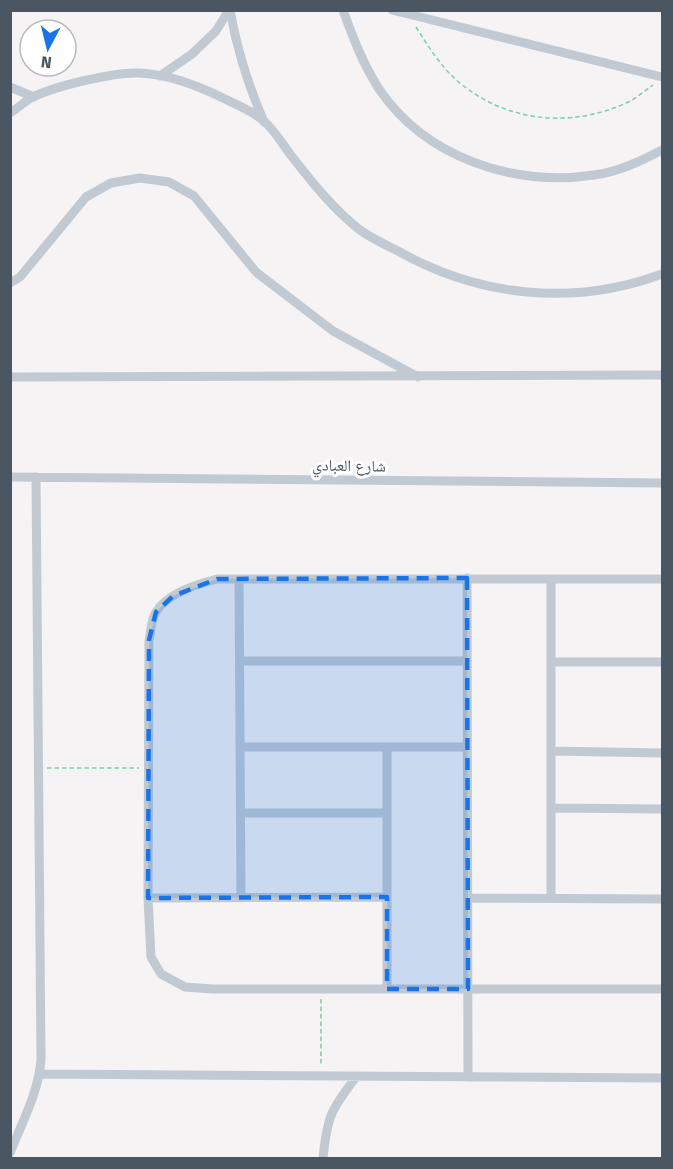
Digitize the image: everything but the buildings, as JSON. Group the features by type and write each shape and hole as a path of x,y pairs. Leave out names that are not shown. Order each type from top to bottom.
{"street":[{"path":"160,76 192,54 216,31 230,10"},
{"path":"230,10 237,47 248,85 264,122 318,190 361,231 408,257 443,272 482,285 534,294 584,293 637,284 663,274"},
{"path":"343,10 359,57 380,91 408,121 440,146 476,164 515,175 556,179 596,175 635,164 663,150"},
{"path":"392,10 663,77"},
{"path":"10,113 34,97 85,80 137,73 160,76 203,88 264,122"},
{"path":"10,87 34,97"},
{"path":"10,283 20,277 86,197 111,183 121,181 140,178 169,182 194,196 256,272 333,331 419,377"},
{"path":"10,377 663,375"},
{"name":"شارع العبادي","path":"10,477 663,483"},
{"path":"10,1153 13,1138 33,1100 40,1074 36,477"},
{"path":"467,578 468,1077"},
{"path":"663,579 217,579 194,584 173,596 156,612 149,640 148,768 148,898 151,957 161,974 185,987 663,989"},
{"path":"239,579 241,898"},
{"path":"551,579 551,898"},
{"path":"240,661 467,661"},
{"path":"551,662 663,662"},
{"path":"240,747 467,747"},
{"path":"387,747 387,989"},
{"path":"551,751 663,753"},
{"path":"551,808 663,809"},
{"path":"241,813 387,813"},
{"path":"148,898 387,897"},
{"path":"468,898 663,899"},
{"path":"40,1074 663,1078"},
{"path":"323,1158 327,1123 332,1109 357,1076"}],"path":[{"path":"407,14 440,63 465,87 494,105 527,116 562,119 596,114 628,102 654,84"},
{"path":"38,768 148,768"},
{"path":"321,989 321,1076"}],"highlighted area":[{"path":"467,578 468,989 387,989 387,897 148,898 149,640 156,612 173,596 217,579"}]}
